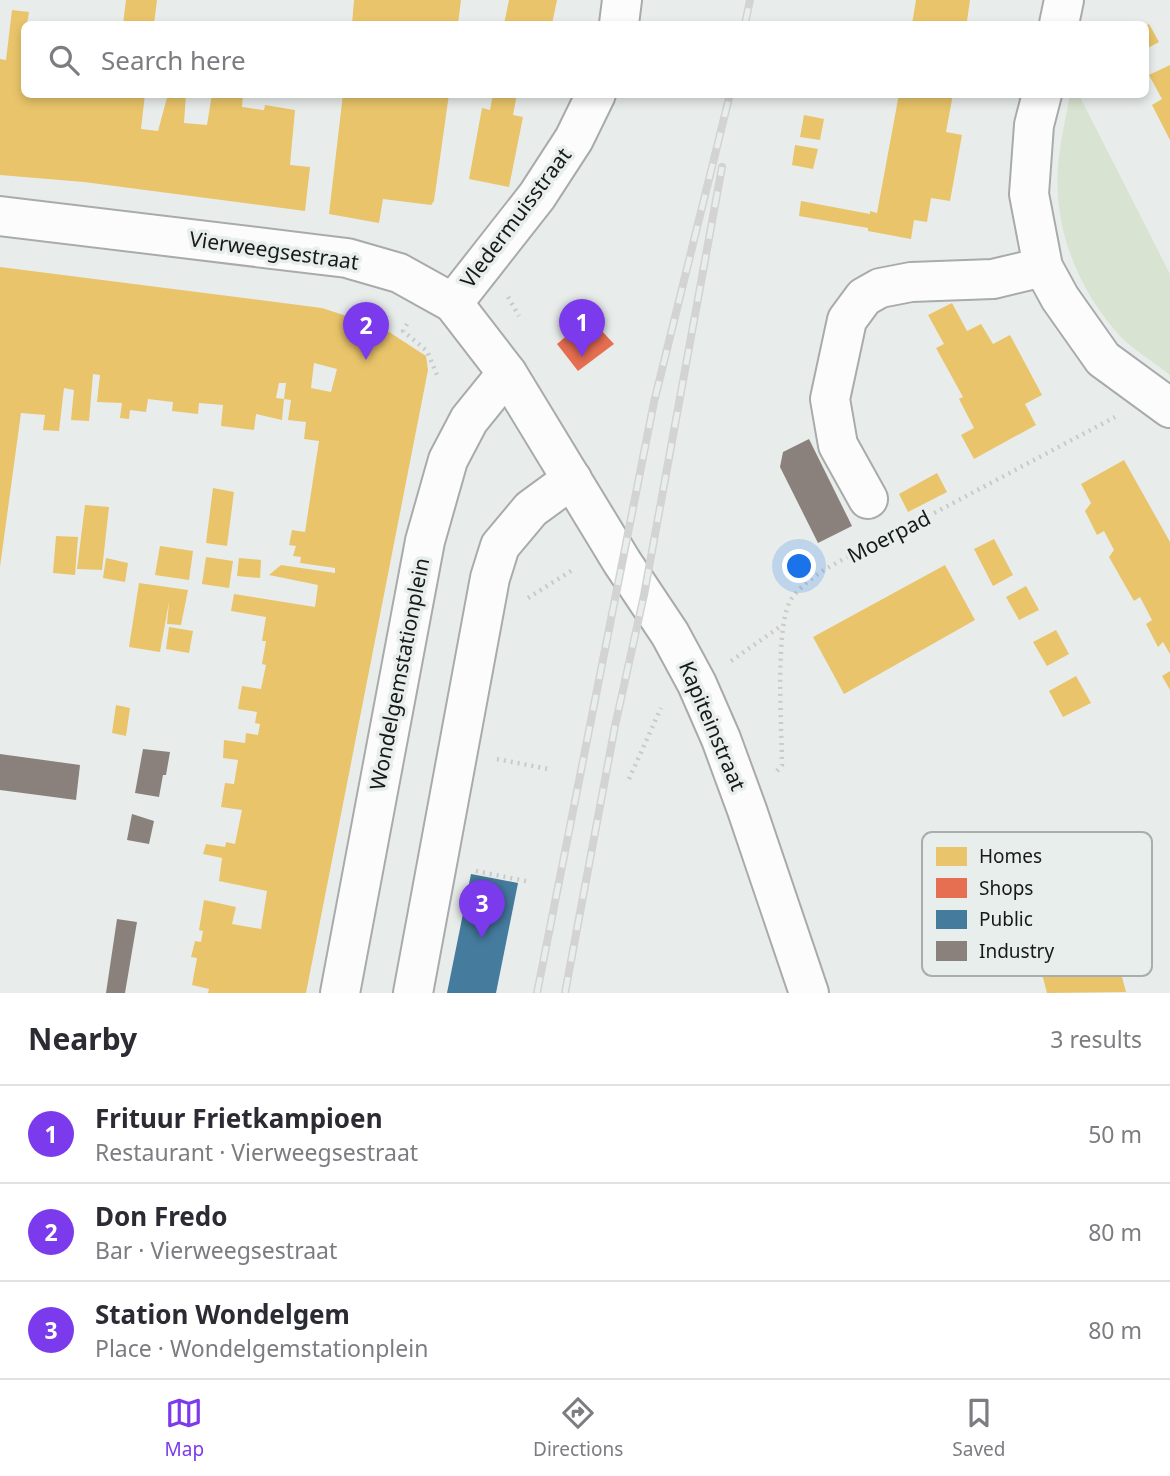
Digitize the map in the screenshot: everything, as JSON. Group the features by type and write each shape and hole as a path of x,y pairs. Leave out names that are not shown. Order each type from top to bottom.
{"street":[{"path":"620,21 622,0"},
{"path":"1060,21 1064,0"},
{"name":"Vledermuisstraat","path":"453,303 537,196 574,139 594,98"},
{"path":"1041,98 1034,125 1029,194 1043,267 1060,298 1103,359 1158,398"},
{"name":"Vierweegsestraat","path":"0,216 347,258 399,273 453,303 507,373 572,480"},
{"path":"868,499 838,444 830,399 847,320 864,297 880,288 911,282 993,279 1043,267"},
{"name":"Wondelgemstationplein","path":"340,993 425,541 448,460 468,420 507,373"},
{"path":"413,993 490,578 500,546 531,509 572,480"},
{"name":"Kapiteinstraat","path":"572,480 670,634 691,672 721,739 809,993"}],"path":[{"name":"Moerpad","path":"747,810 782,765 782,625 790,600 807,583 842,561 1127,411 1158,398"},
{"path":"629,779 691,672 782,625"},
{"path":"458,752 548,769"},
{"path":"438,864 526,881"}],"green space":[{"path":"1069,98 1081,98 1170,274 1170,375 1119,335 1096,304 1077,270 1060,214 1057,183"}],"building: Homes":[{"path":"126,0 157,0 154,21 123,21"},
{"path":"354,0 461,0 458,21 352,21"},
{"path":"509,0 557,0 553,21 505,21"},
{"path":"916,0 970,0 967,21 912,21"},
{"path":"12,10 29,12 28,21 21,21 21,98 145,98 141,129 158,131 167,98 186,98 184,123 207,125 211,98 243,98 242,107 264,110 265,105 295,110 290,165 310,167 305,211 84,182 0,175 0,59 6,60"},
{"path":"1149,24 1159,42 1149,47"},
{"path":"1170,65 1170,140 1152,105 1162,99 1149,75"},
{"path":"343,98 448,98 434,201 431,205 383,199 379,223 329,214"},
{"path":"492,98 516,98 513,115 523,117 509,187 469,179 482,108 490,110"},
{"path":"898,98 952,98 946,132 962,135 950,201 931,198 927,222 914,220 911,239 868,231 868,228 799,216 801,201 877,213"},
{"path":"804,115 824,119 820,140 800,137"},
{"path":"795,145 818,149 813,169 792,165"},
{"path":"0,267 322,308 383,328 426,356 428,370 306,993 208,993 209,989 192,985 197,958 191,957 195,941 201,942 203,931 199,930 204,900 236,907 232,924 261,929 267,891 219,881 222,858 203,854 206,844 225,847 226,842 235,844 242,810 221,807 225,783 234,784 238,760 223,758 224,740 245,743 246,733 258,735 260,724 255,723 257,712 238,709 242,686 261,689 266,665 262,664 266,641 262,641 266,617 231,611 234,594 315,607 318,585 269,575 281,565 335,573 335,568 300,563 301,557 293,556 296,546 289,545 292,530 305,532 319,441 304,439 306,422 288,420 291,400 284,399 282,420 256,414 254,430 221,426 223,405 199,403 198,414 172,411 173,402 148,399 146,412 130,410 129,419 120,418 122,403 97,402 100,375 93,374 89,421 71,420 74,390 64,388 59,431 43,430 45,415 21,413 0,567","holes":["314,363 337,369 331,392 311,388","279,383 286,383 284,399 276,398"]},
{"path":"952,303 967,331 981,324 993,344 1010,335 1042,395 1025,404 1036,425 974,459 961,435 974,428 959,399 963,397 936,348 944,344 928,315"},
{"path":"1124,460 1170,542 1170,654 1163,642 1158,647 1146,624 1152,620 1140,597 1134,601 1109,557 1114,550 1104,531 1097,535 1085,511 1091,503 1081,484"},
{"path":"937,473 947,492 908,512 899,494"},
{"path":"213,488 234,492 227,546 206,543"},
{"path":"85,505 109,507 102,570 77,569"},
{"path":"56,536 78,537 75,575 53,573"},
{"path":"994,539 1013,575 993,586 974,549"},
{"path":"160,546 193,551 189,580 155,575"},
{"path":"206,557 233,561 229,588 202,584"},
{"path":"106,558 128,563 125,582 103,578"},
{"path":"239,558 261,560 260,578 237,576"},
{"path":"945,565 975,620 844,694 813,637"},
{"path":"139,583 188,590 181,625 167,624 169,602 160,652 129,647"},
{"path":"1026,586 1039,610 1019,620 1006,597"},
{"path":"169,627 193,631 189,653 166,649"},
{"path":"1056,630 1069,654 1047,666 1033,642"},
{"path":"1170,671 1170,690 1162,676"},
{"path":"1076,676 1091,703 1063,717 1049,691"},
{"path":"116,705 130,708 126,736 112,733"},
{"path":"1043,976 1122,976 1126,992 1047,993"}],"building: Shops":[{"path":"589,317 614,344 578,371 557,344"}],"building: Public":[{"path":"471,874 518,883 496,993 447,993"}],"building: Industry":[{"path":"809,439 852,526 818,543 780,467 783,452"},
{"path":"143,749 170,752 159,797 135,793"},
{"path":"0,754 80,765 76,800 0,790"},
{"path":"132,814 154,821 149,844 127,840"},
{"path":"117,919 137,922 125,993 106,993"}],"railway":[{"path":"746,21 750,0"},
{"path":"537,993 654,402 729,98"},
{"path":"565,993 615,726 644,595 722,167"}],"place":[{"name":"Frituur Frietkampioen","path":"582,357"},
{"name":"Don Fredo","path":"366,360"},
{"name":"Station Wondelgem","path":"482,938"}]}
